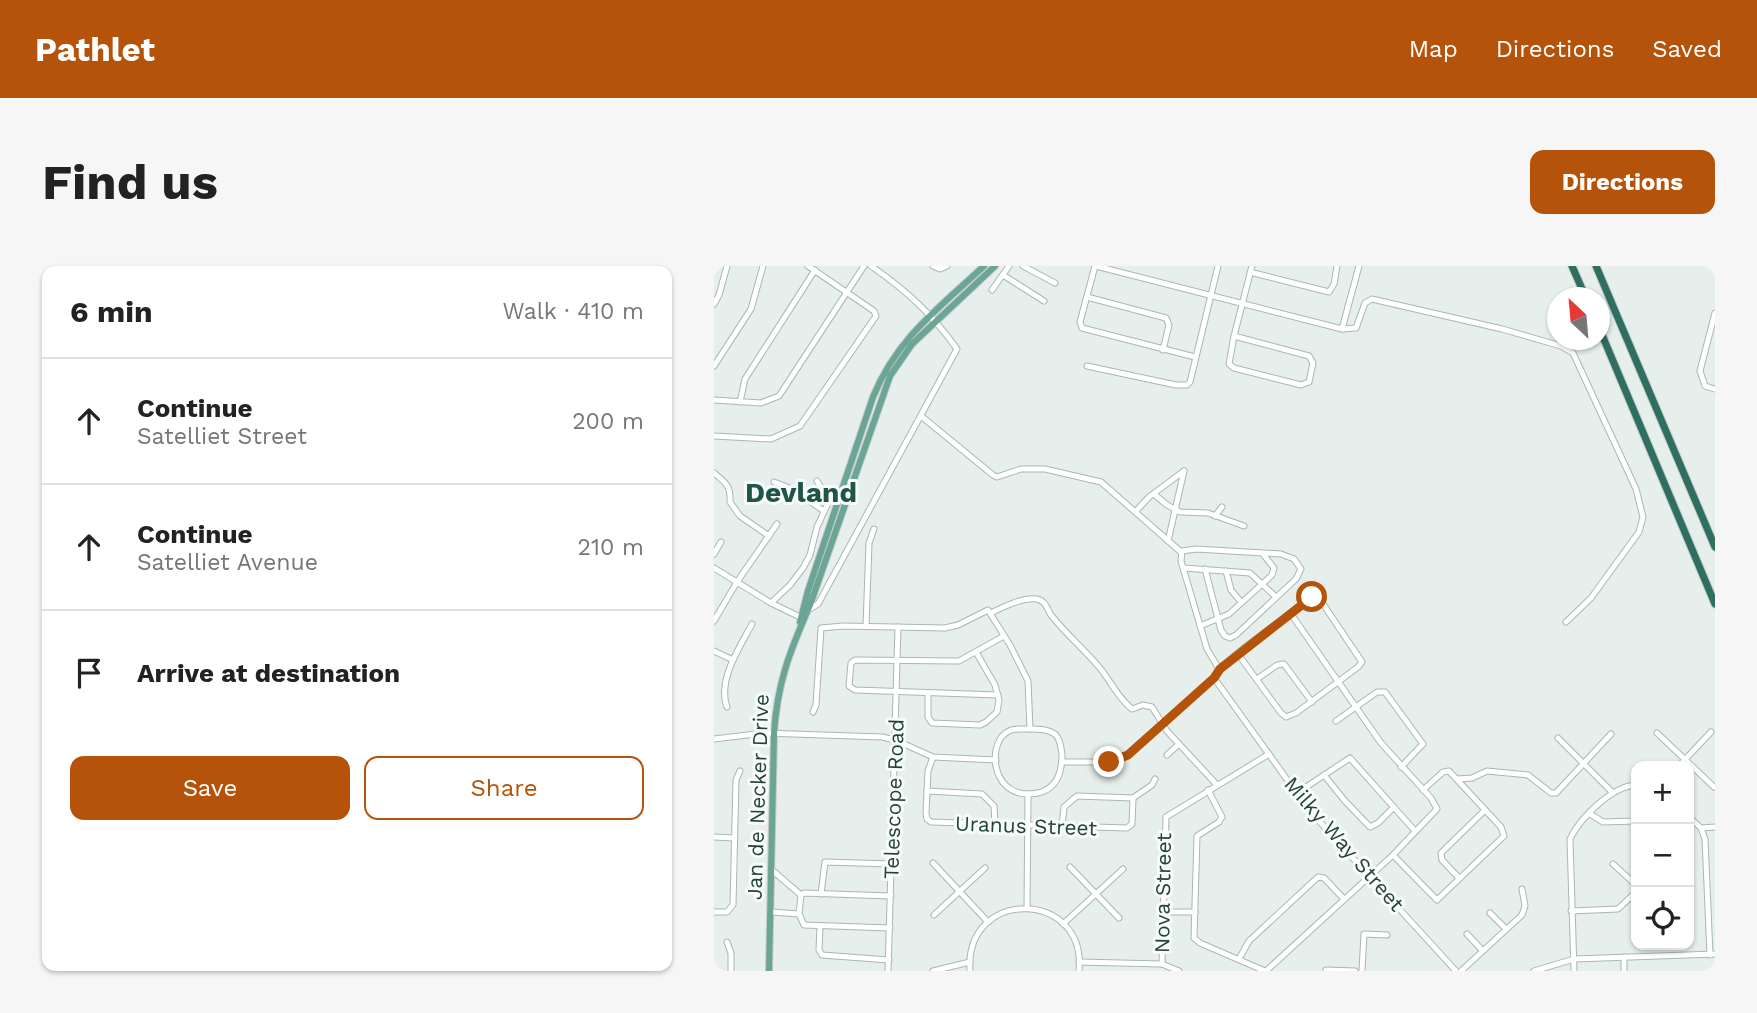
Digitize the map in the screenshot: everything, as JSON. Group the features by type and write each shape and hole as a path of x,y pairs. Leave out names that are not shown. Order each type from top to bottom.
{"highway":[{"path":"1572,266 1581,287"},
{"path":"1596,266 1715,547"},
{"path":"1608,350 1715,604"},
{"path":"1703,517 1715,540"}],"main road":[{"name":"Jan de Necker Drive","path":"802,618 808,610 886,385 900,359 933,318 984,266"},
{"name":"Jan de Necker Drive","path":"769,971 774,734 778,691 878,384 900,346 995,266"}],"street":[{"path":"714,304 727,266"},
{"path":"714,366 751,309 763,266"},
{"path":"714,436 771,439 804,423 876,315 808,266"},
{"path":"714,400 761,403 781,394 864,266"},
{"path":"808,610 818,604 957,349 933,318 905,290 872,266"},
{"path":"933,266 940,269 947,266"},
{"path":"992,290 1009,266"},
{"path":"1023,266 1055,283"},
{"path":"1195,357 1082,328 1080,322 1095,266 1342,329 1356,328 1366,303 1372,299 1561,346 1571,351 1636,489 1643,520 1639,532 1591,598 1566,622"},
{"path":"1087,366 1176,385 1190,382 1218,266"},
{"path":"1234,336 1311,357 1313,363 1309,382 1301,385 1232,367 1228,360 1242,303 1251,269 1329,292 1334,284 1337,266"},
{"path":"1342,329 1359,266"},
{"path":"740,402 745,379 815,270"},
{"path":"1003,275 1044,301"},
{"path":"1087,297 1166,318 1169,325 1164,350"},
{"path":"1715,313 1700,371 1704,386 1715,389"},
{"path":"922,416 997,477 1032,469 1087,478 1101,482 1136,511 1181,552 1209,654 1220,669"},
{"path":"1136,511 1184,471 1168,541"},
{"path":"714,473 729,484 730,502 740,516 769,536"},
{"path":"771,603 790,585 810,555 828,498 817,481"},
{"path":"774,482 792,489 824,512"},
{"path":"1154,494 1176,510 1185,513 1203,512 1244,526"},
{"path":"1215,516 1222,507"},
{"path":"714,621 777,524"},
{"path":"866,626 869,543 874,529"},
{"path":"714,554 721,542"},
{"path":"1181,552 1185,549 1196,549 1281,554 1291,557 1301,569 1300,576 1231,638 1225,636 1205,569"},
{"path":"1200,626 1219,620 1262,584 1274,570 1263,554"},
{"path":"714,568 771,603 802,618"},
{"path":"1184,568 1250,573 1276,597"},
{"path":"1226,571 1229,585 1241,602"},
{"path":"1062,762 1109,762 1128,755 1214,678 1220,669 1238,654 1291,614 1310,598 1319,598 1362,660 1360,666 1292,716 1283,715 1238,654"},
{"path":"991,613 1010,604 1040,600 1100,668 1118,696 1132,709 1151,706 1167,731 1217,785"},
{"path":"813,712 816,705 820,628 945,628 958,625 984,610 991,613 1028,681 1030,729"},
{"path":"1208,790 1222,817 1219,822 1197,835 1194,937 1196,941 1265,971 1393,855 1437,809 1356,707 1291,614"},
{"path":"727,707 724,696 733,660 752,624"},
{"name":"Telescope Road","path":"888,971 898,627"},
{"path":"998,695 855,690 849,686 848,681 853,660 959,661 1004,636"},
{"path":"714,651 733,660"},
{"path":"928,694 928,717 932,723 977,725 986,722 997,712 998,695 976,652"},
{"path":"1257,679 1277,665 1284,664 1312,702"},
{"name":"Milky Way Street","path":"1214,678 1309,810 1367,877 1459,971"},
{"path":"1336,721 1379,691 1385,692 1423,744 1401,767"},
{"path":"1012,730 1048,731 1060,742 1062,762 1059,778 1055,785 1047,790 1028,794 1012,790 1002,783 996,760 1004,734 1012,730"},
{"path":"1685,760 1711,732"},
{"path":"1657,733 1714,787"},
{"path":"714,739 774,734 876,736 895,740 933,757 996,760"},
{"path":"1457,779 1473,778 1483,772 1493,771 1528,775 1551,793 1557,792 1611,734"},
{"path":"1558,738 1612,792"},
{"path":"1167,755 1179,744"},
{"name":"Nova Street","path":"1162,964 1166,817 1269,754"},
{"name":"Uranus Street","path":"933,757 928,771 926,813 929,821 1129,828 1132,824 1133,797"},
{"path":"1297,793 1351,758 1415,831"},
{"path":"714,912 727,912 733,905 736,780 740,771"},
{"path":"1393,855 1435,900 1504,836 1504,831 1451,772 1444,771 1423,790"},
{"path":"1324,775 1370,827 1393,808"},
{"path":"1062,826 1064,807 1077,796 1133,797 1152,785 1156,779"},
{"path":"1574,971 1569,843 1573,833 1612,792 1631,785"},
{"path":"928,791 982,794 994,806 995,825"},
{"path":"1027,908 1028,794"},
{"path":"1459,878 1442,860 1441,853 1485,810"},
{"path":"1590,814 1607,822 1631,821"},
{"path":"1534,971 1574,959 1712,955 1711,890 1705,839 1702,828 1694,821"},
{"path":"1702,828 1715,827"},
{"path":"714,837 734,838"},
{"path":"1706,858 1715,858"},
{"path":"821,894 825,862 892,864"},
{"path":"933,863 988,922"},
{"path":"1613,864 1631,880"},
{"path":"934,915 985,867"},
{"path":"1070,867 1119,918"},
{"path":"1063,924 1123,869"},
{"path":"772,870 801,895"},
{"path":"1239,959 1252,938 1318,877 1324,878 1343,898"},
{"path":"1459,971 1518,919 1525,909 1522,889"},
{"path":"801,895 891,896"},
{"path":"801,895 799,914 804,925 890,928"},
{"path":"1571,911 1618,909 1631,897"},
{"path":"970,971 975,940 988,922 1002,912 1027,908 1047,912 1063,924 1075,942 1079,971"},
{"path":"771,912 799,914"},
{"path":"1163,912 1195,912"},
{"path":"1490,913 1506,929"},
{"path":"820,926 819,950 822,955 889,960"},
{"path":"1362,971 1364,934 1387,935"},
{"path":"1467,934 1483,951"},
{"path":"727,942 731,953 730,971"},
{"path":"1624,957 1624,971"},
{"path":"933,971 970,962"},
{"path":"1079,962 1162,964 1179,971"},
{"path":"1326,970 1355,971"}],"district":[{"name":"Devland","path":"801,492"}],"route":[{"path":"1109,762 1128,755 1245,647 1312,597"}]}
